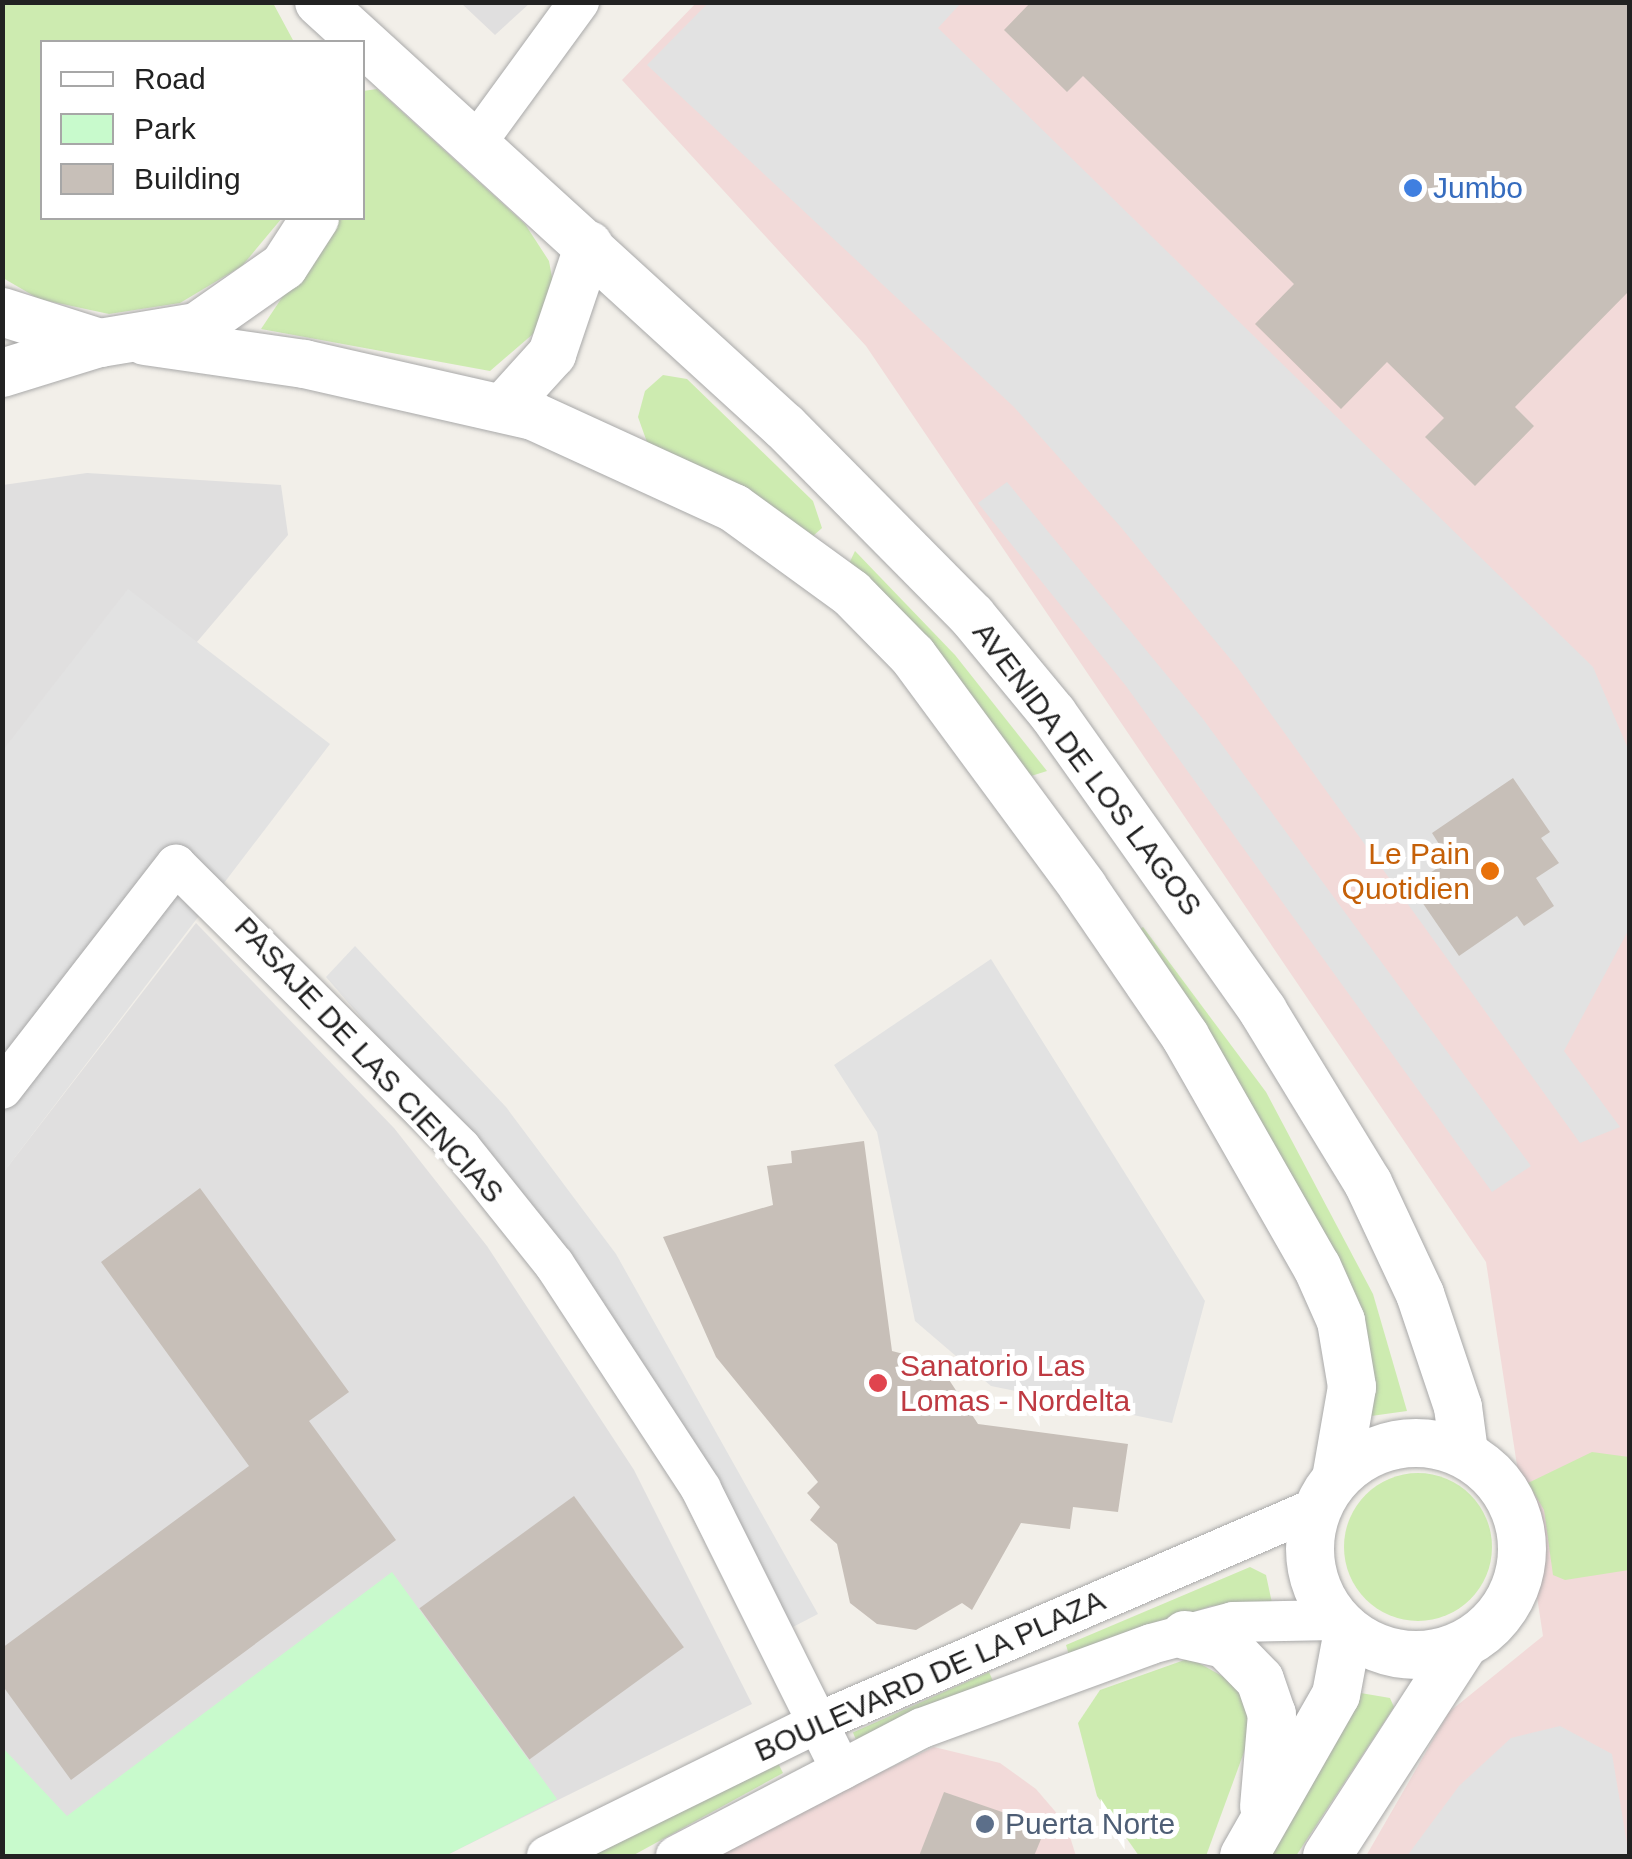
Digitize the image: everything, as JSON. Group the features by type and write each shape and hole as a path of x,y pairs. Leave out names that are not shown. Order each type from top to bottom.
{"street":[{"path":"304,2 322,40"},
{"name":"AVENIDA DE LOS LAGOS","path":"319,2 363,40"},
{"path":"479,139 579,2"},
{"name":"AVENIDA DE LOS LAGOS","path":"365,41 479,139 972,616 1148,842 1368,1184 1420,1294 1458,1406 1464,1452"},
{"path":"2,373 122,342 244,302 284,266 314,220"},
{"path":"504,407 552,354 590,246"},
{"path":"2,312 122,342 504,407 734,508 851,593 912,656 1185,1036 1317,1267 1341,1321 1352,1387 1311,1566 1342,1626 1336,1695 1252,1839"},
{"name":"PASAJE DE LAS CIENCIAS","path":"2,1089 176,865 461,1148 554,1264 702,1490 842,1770"},
{"path":"1327,1493 1396,1444 1464,1452 1506,1489 1523,1558 1503,1608 1464,1644 1327,1856"},
{"name":"BOULEVARD DE LA PLAZA","path":"547,1856 819,1722 1327,1493"},
{"name":"BOULEVARD DE LA PLAZA","path":"676,1856 922,1728 1185,1635 1233,1622 1342,1626"},
{"path":"1342,1626 1404,1655 1464,1644"},
{"path":"1185,1635 1225,1644 1260,1680 1272,1714 1252,1839"}],"shaded area":[{"path":"461,3 530,3 495,35"},
{"path":"696,3 1629,3 1629,1856 1366,1856 1449,1712 1543,1636 1486,1262 866,346 622,80"},
{"path":"708,3 961,3 938,28 1593,667 1629,751 1629,929 1564,1051 1620,1127 1580,1143 1237,667 1119,525 1014,407 647,65"},
{"path":"87,473 281,485 288,535 3,870 3,485"},
{"path":"1007,482 1203,719 1531,1166 1492,1192 1126,686 978,503"},
{"path":"128,589 330,744 3,1173 3,750"},
{"path":"196,923 394,1128 487,1246 634,1470 752,1704 445,1856 3,1856 2,1174"},
{"path":"355,946 506,1107 616,1254 818,1614 789,1629 587,1278 326,977"},
{"path":"991,959 1205,1301 1172,1423 991,1386 915,1321 877,1132 834,1065"},
{"path":"1560,1726 1612,1754 1629,1856 1407,1856 1459,1786 1511,1738"},
{"path":"934,1747 1000,1763 1036,1789 1066,1824 1076,1856 704,1856"}],"green space":[{"path":"2,3 273,3 293,40 40,40 40,220 280,220 242,266 180,303 109,314 39,299 3,278"},
{"path":"377,89 525,224 549,261 555,294 533,334 490,371 261,329 334,220 365,220 365,91"},
{"path":"663,375 687,379 813,501 822,528 813,536 648,445 638,417 645,391"},
{"path":"855,551 955,655 1047,771 1028,777 845,572"},
{"path":"1143,927 1266,1092 1373,1294 1407,1411 1364,1417 1136,931"},
{"path":"1592,1452 1629,1457 1629,1570 1565,1580 1553,1575 1544,1510 1528,1483"},
{"path":"1418,1473 1446,1479 1470,1495 1486,1519 1492,1547 1486,1575 1470,1599 1446,1615 1418,1621 1390,1615 1366,1599 1350,1575 1344,1547 1350,1519 1366,1495 1390,1479"},
{"path":"1250,1567 1266,1575 1272,1603 1211,1606 1069,1655 1066,1645"},
{"path":"392,1572 557,1799 445,1856 3,1856 3,1748 67,1816"},
{"path":"1190,1658 1238,1685 1252,1714 1247,1744 1206,1856 1139,1856 1097,1796 1078,1723 1100,1690"},
{"path":"989,1672 994,1683 858,1744 853,1733"},
{"path":"1349,1691 1390,1698 1394,1707 1296,1856 1267,1856"},
{"path":"776,1759 783,1773 632,1856 591,1856"}],"building":[{"name":"Jumbo","path":"1031,2 1630,2 1630,290 1515,407 1534,426 1475,486 1425,437 1444,418 1387,362 1341,409 1255,324 1294,284 1083,76 1067,92 1004,30"},
{"name":"Le Pain Quotidien","path":"1513,778 1550,832 1541,838 1559,863 1536,878 1554,906 1524,926 1517,916 1459,956 1411,886 1449,860 1432,833"},
{"name":"Sanatorio Las Lomas - Nordelta","path":"864,1141 892,1351 938,1363 978,1424 1128,1444 1118,1512 1073,1507 1070,1529 1021,1523 972,1610 962,1603 916,1630 877,1624 850,1603 837,1544 810,1520 820,1507 807,1493 818,1482 716,1357 663,1237 773,1205 767,1166 792,1163 791,1151"},
{"path":"200,1188 349,1392 309,1421 396,1540 71,1780 2,1685 2,1648 249,1466 101,1262"},
{"path":"574,1496 684,1647 529,1760 419,1608"},
{"name":"Puerta Norte","path":"944,1792 1046,1827 1034,1856 919,1856"}],"place":[{"name":"Jumbo","path":"1413,188"},
{"name":"Le Pain Quotidien","path":"1490,871"},
{"name":"Sanatorio Las Lomas - Nordelta","path":"878,1383"},
{"name":"Puerta Norte","path":"985,1824"}]}
